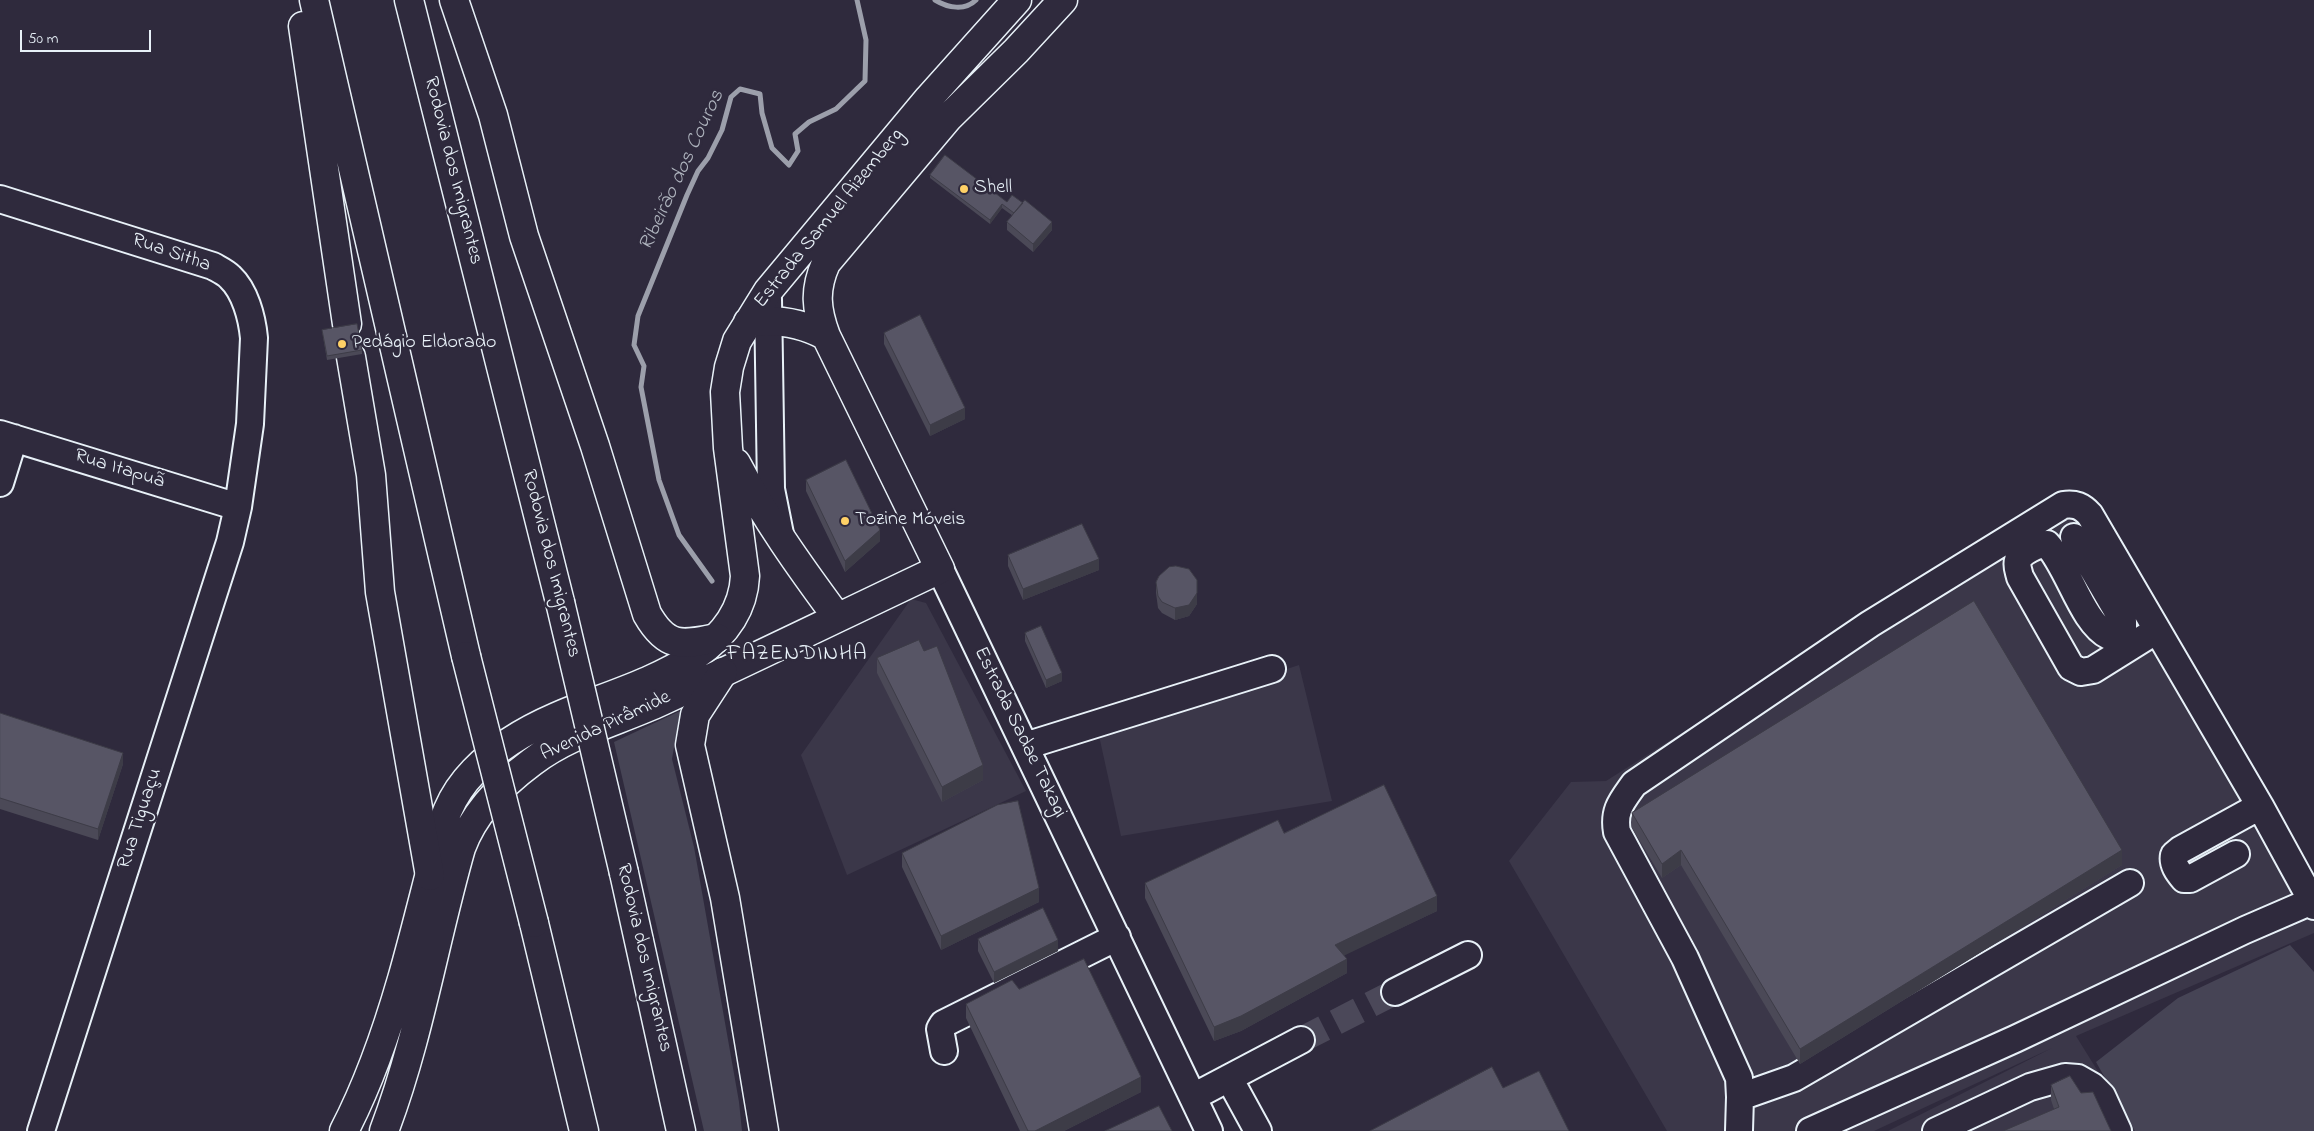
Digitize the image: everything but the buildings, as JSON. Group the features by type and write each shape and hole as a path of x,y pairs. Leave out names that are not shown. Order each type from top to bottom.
{"main road":[{"path":"300,0 347,324"},
{"path":"314,0 466,656 534,923 584,1131"},
{"name":"Rodovia dos Imigrantes","path":"409,0 560,602 624,873 681,1131"},
{"path":"454,0 493,115 524,236 595,446 648,614 656,628 674,642 688,644 717,638"},
{"name":"Estrada Samuel Aizemberg","path":"743,563 728,448 725,392 732,354 758,321 768,291 929,98 1018,0"},
{"name":"Estrada Samuel Aizemberg","path":"826,336 820,321 816,296 819,279 826,264 948,118 1016,51 1063,0"},
{"path":"758,321 807,327 826,336"},
{"name":"Estrada Sadae Takagi","path":"826,336 940,569"},
{"path":"351,357 371,475 380,592 430,876"},
{"path":"728,448 781,541 837,617"},
{"name":"Avenida Pirâmide","path":"344,1131 382,1045 430,876 440,826 448,807 474,771 498,749 556,717 675,668 703,651 717,638 732,619 740,603 744,591 743,563"},
{"name":"Avenida Pirâmide","path":"384,1131 396,1101 421,1014 461,848 467,832 486,802 532,761 554,747 574,737 630,716 940,569"},
{"path":"723,672 695,715 690,745 725,898 764,1131"}],"street":[{"name":"Rua Sitha","path":"0,199 213,266 229,276 240,291 254,338 250,424 238,507"},
{"path":"758,321 771,489 781,541"},
{"name":"Rua Itapuã","path":"7,436 238,507"},
{"path":"0,483 7,436"},
{"path":"1739,1131 1740,1097 1738,1078 1685,958 1617,832 1615,820 1620,804 1634,784 1870,624 2062,505 2072,504 2083,508 2090,515 2260,806 2313,903 2245,930 2014,1039 1810,1131"},
{"name":"Rua Tiguaçu","path":"42,1131 230,542 238,507"},
{"path":"2074,537 2123,621 2122,627 2116,634 2109,636 2096,628 2059,560 2047,544 2040,544 2026,552 2018,560 2020,577 2071,667 2082,672 2093,670 2156,630"},
{"name":"Estrada Sadae Takagi","path":"940,569 1209,1131"},
{"path":"1025,746 1272,668"},
{"path":"2236,854 2190,879 2184,879 2178,872 2173,859 2174,855 2180,850 2260,806"},
{"path":"1740,1097 1794,1078 2130,883"},
{"path":"944,1051 940,1029 943,1024 1117,937"},
{"path":"1395,992 1468,954"},
{"path":"1193,1097 1301,1040"},
{"path":"1936,1131 2030,1087 2065,1077 2078,1078 2092,1086 2102,1096 2118,1131"},
{"path":"1230,1078 1258,1131"}],"shaded area":[{"path":"2066,489 2314,881 2314,933 2076,1036 2135,1131 1888,1131 2052,1048 1874,1131 1667,1131 1509,861 1571,782 1606,781"},
{"path":"911,599 926,603 1026,791 847,875 801,755"},
{"path":"1299,665 1332,801 1121,836 1098,731"},
{"path":"680,711 672,759 694,847 739,1102 742,1131 704,1131 614,742"},
{"path":"2290,945 2314,972 2314,1131 2135,1131 2096,1062 2178,998"}],"waterway":[{"name":"Ribeirão dos Couros","path":"712,581 679,535 659,480 641,387 644,366 634,345 638,316 687,195 698,171 708,158 722,130 731,97 740,89 760,94 762,113 772,148 789,165 798,151 795,134 809,122 836,109 865,81 866,40 857,0"},
{"name":"Ribeirão dos Couros","path":"935,0 945,5 956,7 967,6 976,0"}],"tunnel":[{"path":"1301,1040 1395,992"}],"place":[{"name":"Shell","path":"964,189"},
{"name":"Pedágio Eldorado","path":"342,344"},
{"name":"Tozine Móveis","path":"845,521"}],"district":[{"name":"FAZENDINHA","path":"797,655"}]}
